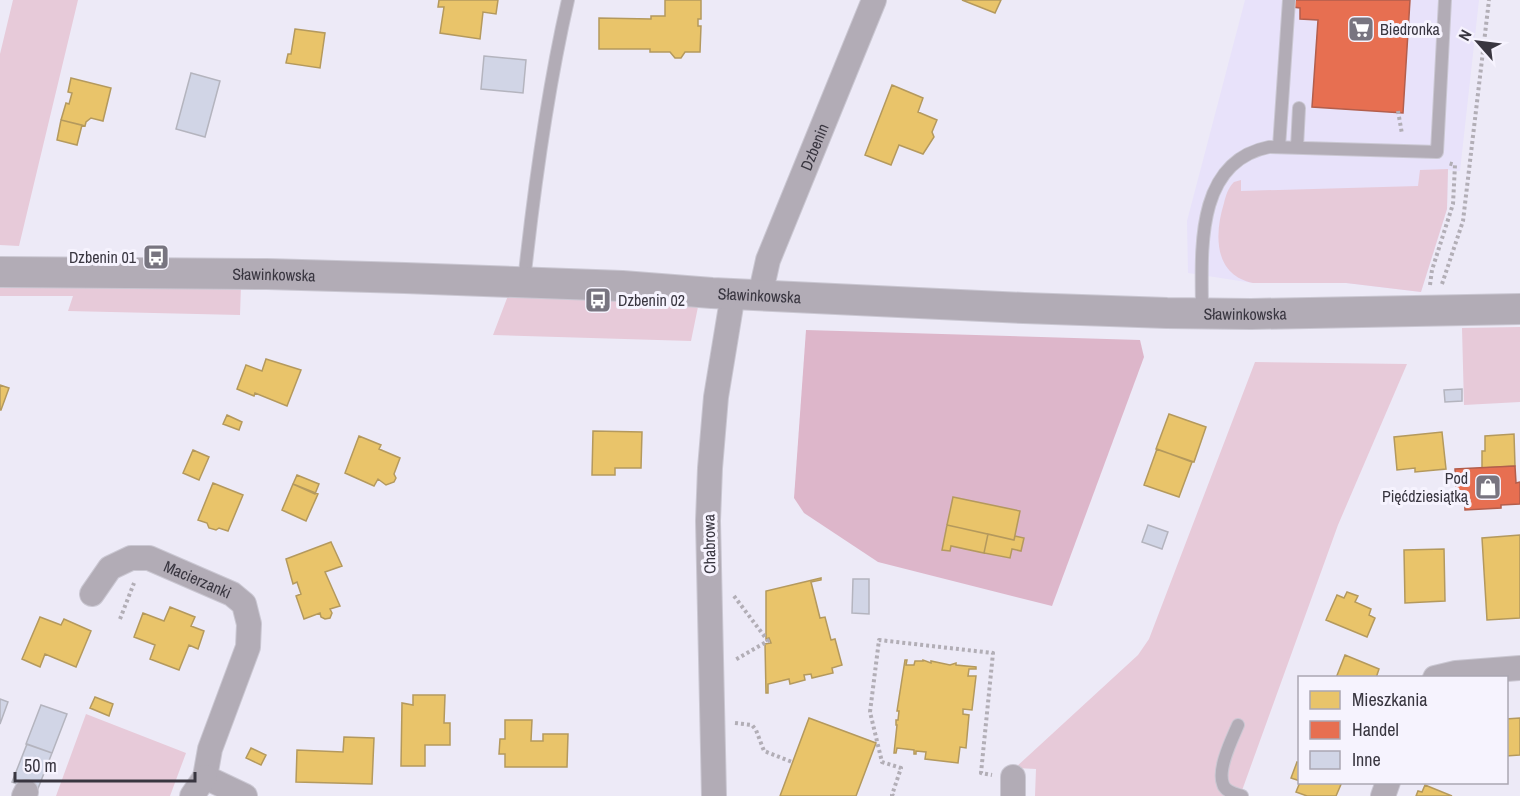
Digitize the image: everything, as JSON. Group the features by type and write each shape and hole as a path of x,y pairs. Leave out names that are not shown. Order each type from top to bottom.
{"street":[{"name":"Dzbenin","path":"747,295 768,260 874,0"},
{"name":"Sławinkowska","path":"0,272 276,274 524,282 1034,309 1202,313 1520,309"},
{"name":"Chabrowa","path":"714,796 708,521 710,468 716,396 747,295"},
{"name":"Macierzanki","path":"92,594 110,568 131,558 149,558 232,594 243,604 249,624 248,647 210,749 199,786 245,796"},
{"path":"1443,676 1520,668"}],"lane":[{"path":"524,282 530,223 552,80 568,0"},
{"path":"1280,147 1289,0"},
{"path":"1202,313 1205,214 1215,188 1228,169 1245,155 1259,149 1280,147 1437,152 1445,0"},
{"path":"1297,147 1299,108"},
{"path":"1238,725 1223,766 1223,784 1228,791 1242,796"}],"path":[{"path":"1436,311 1438,296 1463,221 1489,0"},
{"path":"1398,111 1405,150"},
{"path":"1436,311 1428,296 1432,270 1453,204 1455,165 1445,162"},
{"path":"120,619 135,579"},
{"path":"731,592 768,641 732,662"},
{"path":"894,796 891,795 901,768 882,762 870,712 879,640 993,652 981,773 1013,786"},
{"path":"732,723 752,725 756,729 765,752 792,762"}],"shaded area":[{"path":"13,0 78,0 19,246 0,245 0,54"},
{"path":"1245,0 1479,0 1460,171 1448,170 1447,209 1421,292 1346,283 1253,283 1188,273 1187,221"},
{"path":"1448,169 1447,209 1421,292 1346,283 1253,283 1240,279 1224,263 1218,240 1219,228 1226,194 1234,182 1241,180 1241,191 1418,186 1420,170"},
{"path":"0,285 241,285 240,315 68,311 73,296 0,296"},
{"path":"509,293 700,297 691,341 493,335"},
{"path":"1520,327 1520,402 1464,405 1462,328"},
{"path":"806,330 1140,340 1144,357 1052,606 878,562 804,513 794,498"},
{"path":"1255,362 1407,364 1338,525 1240,796 1035,796 1036,769 1015,768 1138,655 1149,639"},
{"path":"86,714 186,753 170,796 56,796"}],"building: Mieszkania":[{"path":"439,0 498,0 496,14 483,12 480,39 440,33 444,7 438,7"},
{"path":"665,0 701,0 701,19 698,19 698,26 701,26 700,52 685,52 681,58 675,58 670,52 650,52 650,49 599,49 599,18 651,19 651,16 665,16"},
{"path":"962,0 1001,0 995,13"},
{"path":"295,29 325,33 320,68 286,63 288,54 291,54"},
{"path":"71,78 111,88 103,121 91,118 85,126 61,120 72,93 68,92"},
{"path":"892,85 923,98 918,112 937,120 932,132 934,137 923,154 899,145 891,165 865,155"},
{"path":"61,120 82,125 77,145 57,140"},
{"path":"266,359 301,370 287,406 255,393 254,396 237,389 246,365 262,371"},
{"path":"0,385 9,388 1,410 0,410"},
{"path":"1169,414 1206,427 1194,462 1156,449"},
{"path":"227,415 242,422 239,430 223,424"},
{"path":"593,431 642,432 641,468 615,468 615,475 592,475"},
{"path":"1442,432 1446,469 1415,472 1415,468 1397,470 1394,437"},
{"path":"1514,434 1515,466 1482,468 1485,436"},
{"path":"359,436 381,445 379,449 400,458 394,474 396,478 394,482 386,485 378,479 374,486 345,473"},
{"path":"1157,449 1192,462 1179,497 1144,485"},
{"path":"193,450 209,457 199,480 183,473"},
{"path":"297,475 319,484 315,494 293,484"},
{"path":"213,483 243,495 228,531 209,528 207,523 198,520"},
{"path":"293,484 318,494 306,521 282,510"},
{"path":"953,497 1020,511 1014,540 947,525"},
{"path":"947,525 988,534 984,553 951,546 950,551 942,550"},
{"path":"988,534 1014,540 1015,536 1024,538 1021,551 1012,549 1010,558 984,553"},
{"path":"1520,535 1520,618 1487,620 1482,538"},
{"path":"331,542 342,566 325,572 340,606 330,609 332,613 330,618 321,617 320,613 304,619 296,596 301,594 297,582 293,584 286,559"},
{"path":"1444,549 1445,601 1405,603 1404,550"},
{"path":"821,578 821,580 811,582 820,618 825,617 831,640 835,639 842,665 832,668 833,673 812,678 811,674 804,675 805,680 790,684 789,679 768,684 768,693 766,693 765,644 771,643 769,638 766,639 766,591"},
{"path":"1347,592 1358,596 1355,602 1371,609 1369,615 1375,618 1367,637 1326,620 1337,595 1344,598"},
{"path":"170,607 195,617 191,626 204,631 198,649 189,645 179,670 150,659 155,645 134,637 143,613 164,621"},
{"path":"40,617 61,625 64,619 91,631 76,667 45,654 40,667 22,659"},
{"path":"1345,655 1379,669 1377,676 1337,676"},
{"path":"905,660 907,660 906,665 914,665 915,661 923,660 931,663 931,661 950,665 956,663 956,665 976,667 976,669 969,669 968,676 976,676 972,710 963,709 963,714 969,715 966,748 960,747 958,763 925,759 926,752 916,751 914,754 914,750 897,748 894,753 896,720 898,720 899,711 897,711"},
{"path":"413,695 445,695 444,723 450,723 450,745 425,745 425,766 401,766 402,703 413,705"},
{"path":"95,697 113,704 109,716 90,708"},
{"path":"809,718 876,743 856,796 780,796"},
{"path":"1520,718 1520,755 1508,756 1508,719"},
{"path":"505,720 532,720 531,741 543,741 543,734 568,734 567,767 505,767 505,754 499,754 500,739 505,739"},
{"path":"344,737 374,738 372,784 296,782 297,750 343,752"},
{"path":"251,748 266,755 261,765 246,758"},
{"path":"1297,762 1298,762 1298,780 1291,778"},
{"path":"1299,784 1341,784 1336,796 1307,796 1296,792"},
{"path":"1425,785 1452,796 1416,796 1418,791 1422,792"}],"building: Handel":[{"path":"1294,0 1410,0 1403,113 1312,107 1318,20 1300,19 1300,8 1293,7"},
{"name":"Pod Pięćdziesiątką","path":"1515,466 1516,483 1520,482 1520,504 1501,505 1501,508 1465,510 1464,491 1456,492 1455,469"}],"building: Inne":[{"path":"484,56 526,60 523,93 481,89"},
{"path":"191,73 220,81 205,137 176,129"},
{"path":"1462,389 1462,401 1445,402 1444,390"},
{"path":"1148,525 1168,532 1162,549 1142,542"},
{"path":"853,579 869,579 869,614 852,613"},
{"path":"0,699 8,702 0,724"},
{"path":"41,705 67,714 52,753 26,744"},
{"path":"27,744 52,753 37,791 12,782"}],"place":[{"name":"Biedronka","path":"1361,29"},
{"name":"Dzbenin 01","path":"156,257"},
{"name":"Dzbenin 02","path":"598,300"},
{"name":"Pod Pięćdziesiątką","path":"1488,487"}]}
